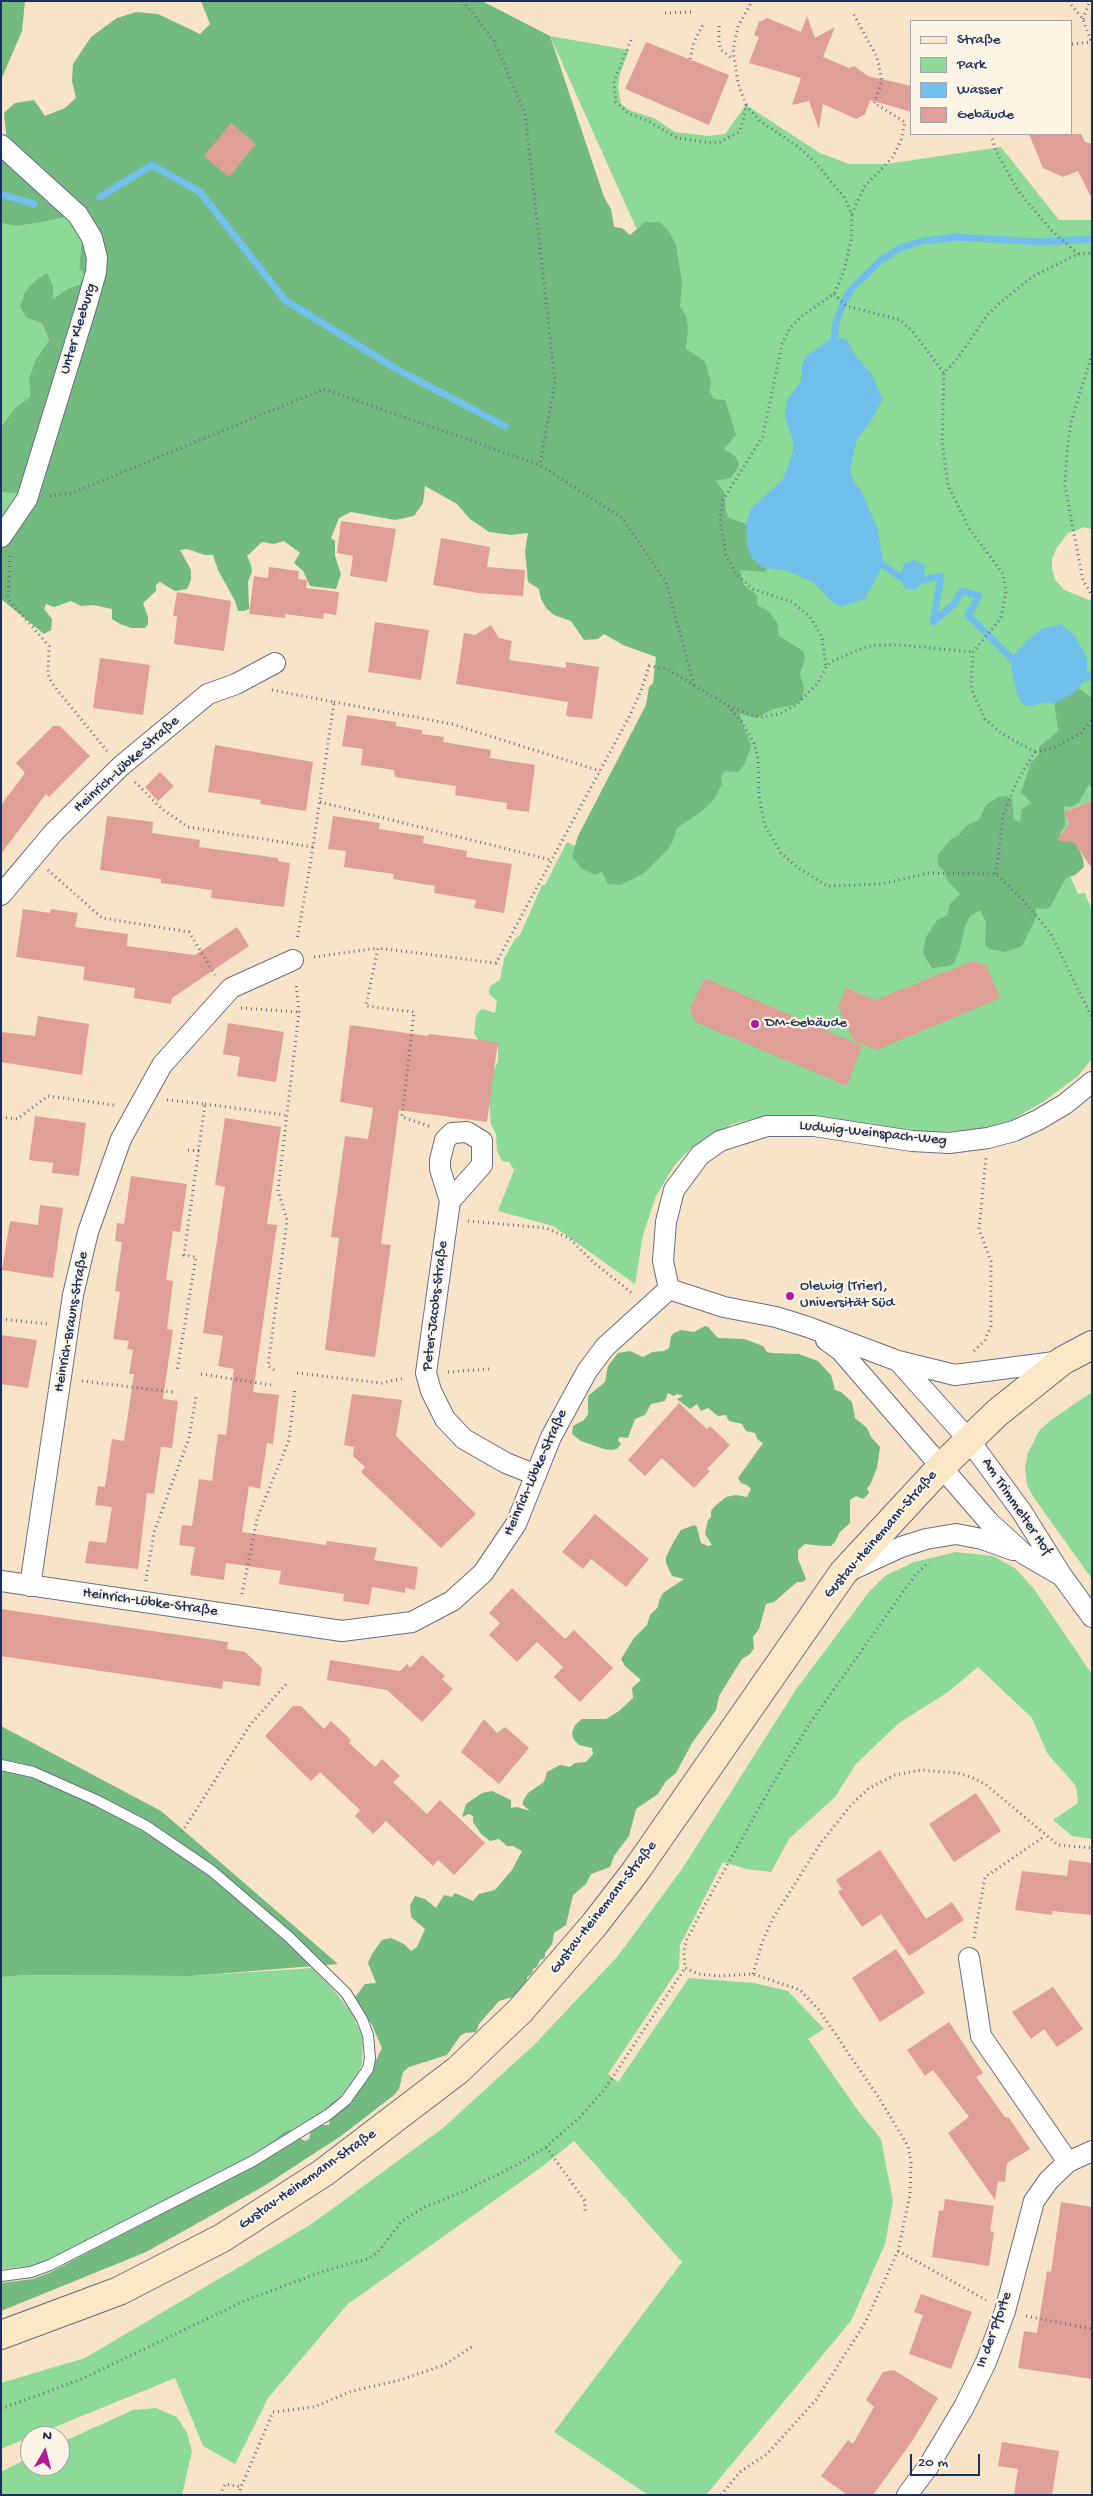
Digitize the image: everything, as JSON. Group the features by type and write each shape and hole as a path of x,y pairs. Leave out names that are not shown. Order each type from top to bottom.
{"main road":[{"name":"Gustav-Heinemann-Straße","path":"1,2335 119,2291 222,2238 323,2173 458,2070 520,2011 594,1925 635,1872 842,1574 942,1466 997,1413 1062,1361 1092,1346"}],"street":[{"name":"Unter Kleeburg","path":"1,145 78,215 92,238 97,258 96,272 27,499 1,537"},
{"name":"Heinrich-Lübke-Straße","path":"1,895 32,856 98,786 208,694 236,684 275,663"},
{"name":"Heinrich-Brauns-Straße","path":"30,1586 73,1295 88,1232 121,1139 162,1065 231,988 293,960"},
{"name":"Ludwig-Weinspach-Weg","path":"668,1289 663,1261 666,1222 674,1190 700,1155 720,1141 767,1126 814,1126 912,1141 949,1144 988,1138 1014,1131 1038,1120 1065,1104 1092,1082"},
{"path":"449,1210 482,1166 484,1148 482,1141 476,1136 467,1132 452,1133"},
{"name":"Peter-Jacobs-Straße","path":"452,1133 446,1140 440,1160 440,1169 449,1210 426,1373 438,1409 464,1439 506,1463 536,1474"},
{"name":"Heinrich-Lübke-Straße","path":"1,1581 342,1631 412,1622 452,1601 483,1573 516,1524 551,1437 587,1371 605,1347 668,1289"},
{"path":"668,1289 724,1307 776,1317 808,1327 898,1362 955,1375 1062,1361"},
{"path":"808,1327 841,1351 942,1466"},
{"path":"898,1362 969,1440"},
{"name":"Am Trimmelter Hof","path":"969,1440 1022,1512 1062,1576 1092,1617"},
{"name":"Am Trimmelter Hof","path":"942,1466 989,1522 1024,1554"},
{"name":"Am Trimmelter Hof","path":"842,1574 926,1539 956,1534 982,1539 1024,1554 1062,1576"},
{"path":"969,1958 981,2036 1068,2162"},
{"name":"In der Pforte","path":"907,2495 928,2467 964,2407 986,2362 1005,2311 1034,2201 1049,2180 1068,2162 1092,2151"}],"lane":[{"path":"1,1765 33,1772 96,1800 146,1826 212,1871 289,1937 346,1993 362,2019 368,2036 370,2058 368,2069 346,2100 329,2114 253,2161 50,2265 31,2272 1,2276"}],"path":[{"path":"463,1 494,41 524,113 554,382 540,465"},
{"path":"752,1 738,27 733,59 738,83 746,105 760,122 797,146 815,162 844,197 852,214"},
{"path":"1068,1 1084,19 1092,43 1073,44"},
{"path":"1084,19 1090,1"},
{"path":"665,13 691,12"},
{"path":"826,667 822,637 810,617 792,602 753,589 736,574 726,555 720,519 723,500 763,436 782,344 790,328 803,315 834,294 844,270 851,240 852,214 864,186 893,157 901,140 905,122 874,103 882,80 877,57 853,13"},
{"path":"690,59 694,42 703,24"},
{"path":"719,26 721,50 733,59"},
{"path":"631,40 619,66 614,92 616,102 628,113 648,121 677,138 711,143 720,142 739,132 746,105"},
{"path":"991,135 996,152 1018,191 1051,230 1078,254"},
{"path":"944,373 957,360 988,314 1001,302 1032,277 1078,254 1092,253"},
{"path":"834,294 847,306 900,320 913,332 944,373 942,442 948,485 969,528 1003,574 1006,599 1001,618 973,652 971,683 980,712 1001,733 1035,752 1053,748 1068,741 1081,733 1092,720"},
{"path":"1092,354 1071,422 1066,451 1065,486 1083,581 1092,595"},
{"path":"27,499 72,494 324,389 540,465 622,518 666,582 694,685"},
{"path":"8,583 8,599 49,646 48,675 54,686 110,754"},
{"path":"293,960 378,948 496,963 642,691 649,666 668,670 727,705 751,716 761,717 779,714 805,698 818,683 826,667 834,660 874,646 902,645 973,652"},
{"path":"307,697 452,724 600,771"},
{"path":"274,1370 268,1366 287,1220 278,1192 285,1115 299,1012 293,960 313,847 334,702"},
{"path":"727,705 742,722 754,743 758,758 760,796 765,826 781,853 797,867 827,886 882,884 928,873 996,874 1023,900 1051,934 1092,1018"},
{"path":"996,874 1002,816 1016,783 1035,752"},
{"path":"141,788 162,809 188,827 313,847"},
{"path":"320,802 551,860"},
{"path":"32,856 102,918 189,932 215,975 231,988 238,1008 299,1012"},
{"path":"378,948 366,1006 414,1012 402,1117 452,1133"},
{"path":"1,1117 17,1119 48,1096 140,1103 205,1104 285,1115"},
{"path":"177,1372 196,1257 184,1255 200,1151 205,1104"},
{"path":"975,1350 986,1340 991,1326 991,1261 979,1229 988,1138"},
{"path":"188,1150 200,1151"},
{"path":"449,1210 546,1228 569,1238 593,1262 629,1289 644,1310"},
{"path":"1,1318 69,1327"},
{"path":"297,1373 382,1383 426,1373 490,1368"},
{"path":"201,1374 271,1385"},
{"path":"103,1384 173,1392"},
{"path":"244,1585 258,1519 289,1440 295,1388"},
{"path":"147,1572 154,1532 161,1509 189,1438 196,1396"},
{"path":"1,2409 84,2378 244,2301 321,2272 367,2260 378,2252 402,2221 425,2207 495,2176 546,2147 579,2118 604,2090 685,1968 684,1951 686,1941 772,1785 810,1723 916,1574 931,1560"},
{"path":"182,1831 250,1725 288,1682"},
{"path":"753,1974 762,1943 772,1920 807,1863 851,1805 869,1788 882,1780 921,1770 964,1775 985,1784 1058,1845 1092,1848"},
{"path":"969,1958 978,1924 985,1877 1045,1836"},
{"path":"685,1968 699,1974 719,1976 753,1974 800,1990 819,2010 908,2146 911,2162 910,2195 898,2251 865,2323 816,2400 767,2454 740,2472 721,2495"},
{"path":"546,2147 585,2201 586,2214"},
{"path":"898,2251 935,2274 1005,2311 1092,2329"},
{"path":"239,2495 273,2412 314,2407 352,2390 400,2380 444,2365 473,2346"},
{"path":"220,2495 225,2484 241,2487"}],"green space":[{"path":"1,1 25,1 22,31 1,80"},
{"path":"201,1 482,1 550,36 604,197 611,209 614,227 622,228 630,235 645,222 660,222 670,233 676,245 682,283 680,307 686,316 688,328 686,349 705,361 711,382 709,391 714,399 725,400 736,435 724,449 735,456 739,464 736,471 731,478 716,481 724,492 726,512 729,518 758,528 772,558 765,572 740,570 744,585 757,595 757,605 767,610 778,624 779,636 803,651 805,659 800,674 804,687 802,700 793,705 773,709 756,718 739,713 751,746 744,765 738,772 725,771 721,776 722,784 714,799 701,812 677,828 672,843 667,850 645,872 635,878 620,885 608,884 602,872 595,875 582,869 572,856 578,836 646,705 649,687 653,683 656,657 623,645 604,634 598,639 584,640 571,621 554,615 546,608 541,599 539,589 528,582 525,551 528,533 511,535 489,532 470,519 457,504 425,486 423,503 414,516 395,520 351,512 339,518 331,538 335,541 335,556 341,574 336,589 310,586 303,571 294,563 300,553 284,541 274,544 262,542 247,556 252,571 248,582 249,609 244,611 238,611 235,601 218,570 213,555 205,555 187,549 180,550 191,570 191,580 187,589 175,591 160,582 156,585 156,591 143,603 148,617 148,624 145,628 131,628 120,624 112,619 112,609 93,605 81,606 71,601 54,607 46,604 44,609 52,619 51,630 44,634 1,599 1,527 19,494 1,492 1,427 15,408 30,397 29,378 36,359 49,340 42,323 27,318 20,307 25,292 35,281 47,273 53,286 53,299 67,289 80,284 84,274 79,268 82,239 70,216 16,226 1,223 1,139 7,144 4,113 15,103 34,100 45,116 65,108 76,98 72,81 73,64 91,37 117,18 136,12 158,14 200,34 210,24"},
{"path":"550,36 629,50 620,74 618,87 621,104 629,110 654,118 675,132 709,136 725,134 746,105 820,153 849,164 886,164 1001,147 1059,220 1092,220 1092,525 1090,529 1085,527 1068,533 1056,549 1052,559 1052,570 1056,581 1064,590 1092,601 1092,801 1068,810 1066,816 1069,825 1061,834 1074,839 1081,853 1068,871 1078,894 1085,893 1092,910 1092,1059 1078,1076 1043,1102 998,1128 911,1134 772,1115 732,1124 691,1148 674,1166 656,1196 643,1235 635,1284 553,1226 498,1211 514,1170 509,1162 502,1161 497,1151 496,1134 491,1125 489,1101 493,1072 498,1061 498,1045 480,1043 474,1033 476,1016 480,1010 483,1009 495,1013 497,1001 489,994 490,986 500,980 504,959 515,939 520,935 542,885 545,885 567,842 621,868 662,841 650,259"},
{"path":"70,216 82,239 79,268 84,274 80,284 67,289 27,318 42,323 49,340 36,359 29,378 30,397 15,408 1,427 1,223 16,226"},
{"path":"1,492 20,494 1,527"},
{"path":"1072,687 1080,689 1092,698 1092,790 1089,784 1079,803 1070,807 1064,806 1065,826 1060,834 1063,840 1075,842 1083,858 1084,867 1075,875 1066,878 1050,907 1046,909 1036,908 1036,918 1022,946 1005,952 990,949 985,945 986,922 980,910 970,916 965,926 960,949 954,963 949,966 932,968 923,950 926,937 937,920 947,915 950,904 960,894 947,880 944,871 938,865 938,855 951,839 958,836 966,826 979,820 986,805 998,797 1006,796 1012,799 1014,819 1020,822 1022,809 1031,803 1021,792 1031,763 1039,754 1039,747 1058,731 1054,700"},
{"path":"705,1326 718,1338 744,1339 763,1346 767,1352 799,1354 818,1361 831,1375 835,1390 841,1392 852,1402 855,1418 867,1428 871,1437 880,1447 877,1468 867,1488 869,1493 863,1499 856,1496 850,1500 850,1523 840,1532 835,1542 831,1546 805,1544 798,1550 798,1559 806,1579 803,1582 797,1582 774,1602 766,1604 759,1629 753,1637 754,1648 750,1654 742,1659 719,1696 716,1710 692,1743 676,1773 666,1781 658,1794 636,1809 629,1836 614,1856 610,1867 591,1874 586,1884 573,1895 566,1925 554,1933 552,1944 545,1953 545,1958 540,1960 537,1967 533,1969 532,1974 527,1977 526,1984 519,1995 499,2001 479,2024 476,2032 465,2033 460,2036 447,2055 409,2067 403,2072 399,2089 394,2095 341,2136 264,2186 146,2252 1,2311 1,2283 33,2279 49,2273 252,2166 273,2141 286,2131 290,2130 299,2133 301,2139 305,2141 309,2139 311,2131 318,2125 329,2125 331,2103 343,2097 375,2062 382,2048 372,2025 356,2003 356,1996 365,1984 376,1983 368,1963 372,1954 382,1940 391,1938 404,1944 411,1951 417,1947 425,1929 411,1917 410,1905 415,1896 425,1899 436,1908 444,1895 452,1897 455,1893 473,1901 479,1894 495,1890 512,1870 522,1851 513,1846 507,1846 499,1839 490,1841 481,1834 473,1822 473,1816 469,1814 462,1817 466,1804 482,1793 492,1791 511,1800 511,1808 517,1807 530,1811 523,1805 523,1801 528,1793 544,1782 547,1772 560,1765 570,1767 575,1763 586,1762 593,1754 592,1748 579,1745 574,1740 572,1733 575,1725 582,1719 606,1719 619,1711 633,1698 632,1688 641,1680 625,1666 621,1659 634,1638 647,1625 650,1615 658,1607 663,1593 684,1579 672,1576 666,1563 666,1557 674,1541 681,1530 694,1525 697,1527 701,1543 708,1546 712,1545 705,1534 708,1520 711,1517 711,1511 726,1497 736,1495 747,1497 751,1489 741,1483 738,1478 763,1443 758,1440 755,1433 746,1431 742,1424 729,1421 726,1415 718,1416 708,1408 701,1411 697,1404 690,1409 677,1399 683,1396 677,1394 674,1396 668,1393 665,1401 651,1404 645,1415 635,1419 628,1438 620,1437 618,1440 621,1444 617,1449 604,1449 581,1441 572,1434 573,1426 584,1420 588,1414 588,1396 605,1382 608,1366 618,1353 630,1351 643,1357 652,1352 664,1351 669,1348 671,1336 674,1333 681,1330 694,1332"},
{"path":"1092,1392 1092,1579 1032,1495 1027,1485 1025,1467 1028,1453 1039,1431 1051,1420"},
{"path":"956,1552 993,1556 1016,1569 1034,1589 1092,1674 1092,1839 1072,1836 1053,1820 1078,1803 1076,1786 1047,1753 1032,1718 978,1667 948,1692 899,1723 856,1764 835,1797 789,1839 771,1872 746,1869 723,1862 680,1945 679,1968 608,2074 618,2082 689,1978 754,1983 788,1991 824,2029 808,2039 859,2112 881,2139 893,2201 885,2244 851,2321 706,2495 648,2495 554,2432 682,2262 574,2141 543,2166 348,2304 268,2398 235,2464 203,2446 175,2378 57,2426 20,2426 20,2441 1,2449 1,2383 85,2358 310,2225 443,2128 534,2045 617,1957 682,1869 797,1688 869,1592 885,1576 914,1562"},
{"path":"1,1726 161,1811 338,1964 191,1976 27,1975 1,1977"},
{"path":"312,1968 332,1988 351,2012 363,2037 362,2065 351,2085 341,2096 317,2118 237,2167 33,2266 1,2269 1,1977 27,1975 191,1976"},
{"path":"156,2408 177,2417 187,2433 192,2451 182,2495 1,2495 1,2472 20,2462 20,2476 70,2476 70,2438 133,2410"}],"water":[{"path":"834,337 846,339 856,356 872,375 883,399 871,421 857,439 850,470 854,482 861,490 878,530 883,565 865,599 840,607 831,601 813,582 785,570 764,568 752,558 747,546 746,522 751,509 783,479 792,456 794,444 785,417 787,400 801,381 802,365 806,356"},
{"path":"914,560 925,565 924,580 916,590 904,588 900,577 904,564"},
{"path":"1061,624 1075,636 1087,658 1087,678 1072,694 1056,703 1042,703 1032,706 1023,705 1019,699 1012,673 1011,658 1041,629"}],"building":[{"path":"807,16 815,38 835,27 823,57 849,68 854,66 868,76 910,86 910,111 870,100 865,114 856,119 823,104 819,129 809,101 792,105 801,78 749,63 759,37 754,35 759,22 767,18 801,32"},
{"path":"646,42 729,75 709,125 625,89"},
{"path":"231,123 256,144 229,177 204,156"},
{"path":"1081,134 1085,142 1092,144 1092,199 1078,171 1063,177 1043,168 1029,135"},
{"path":"341,521 396,529 387,582 350,576 353,556 337,553"},
{"path":"441,538 490,547 487,567 525,570 523,596 478,593 433,585"},
{"path":"269,567 299,571 298,579 307,580 306,588 339,592 336,615 324,613 323,619 285,614 285,618 249,614 254,576 268,578"},
{"path":"177,592 231,601 224,651 174,644 177,616 173,616"},
{"path":"375,622 429,630 421,680 368,672"},
{"path":"491,625 499,638 512,641 509,660 566,668 566,662 599,667 592,719 566,716 568,702 456,684 464,633 475,635"},
{"path":"100,658 150,665 143,715 93,708"},
{"path":"347,715 396,722 396,726 422,730 422,734 444,737 443,742 491,750 490,758 535,765 529,812 506,809 507,803 455,795 456,786 395,777 394,770 361,765 363,749 342,746"},
{"path":"53,726 60,726 90,756 49,797 46,794 1,854 1,805 25,773 16,763"},
{"path":"215,745 313,762 306,811 260,804 261,800 208,792"},
{"path":"160,772 174,786 158,801 145,787"},
{"path":"1092,801 1092,869 1075,843 1057,840 1069,824 1064,812"},
{"path":"107,816 153,822 152,833 200,840 199,847 278,858 278,861 290,863 284,907 211,898 212,890 161,883 161,879 100,870"},
{"path":"333,816 380,823 379,829 424,836 423,843 467,851 466,857 512,864 504,913 474,908 476,900 434,893 435,886 393,879 394,874 344,867 346,851 328,849"},
{"path":"23,909 50,913 51,909 78,913 75,927 128,934 127,946 195,955 237,927 249,946 172,998 171,1004 134,998 135,988 83,980 85,967 16,957"},
{"path":"973,961 986,965 1000,998 877,1050 854,1041 838,1007 846,988 875,1000"},
{"path":"705,978 862,1046 847,1086 695,1022 690,1009"},
{"path":"38,1016 89,1024 82,1075 1,1062 1,1032 35,1036"},
{"path":"228,1023 284,1032 276,1082 237,1076 240,1057 223,1054"},
{"path":"350,1025 428,1036 429,1034 498,1042 487,1122 399,1110 381,1244 391,1245 375,1357 325,1350 339,1238 331,1237 345,1136 368,1139 373,1108 340,1102"},
{"path":"35,1116 86,1123 79,1176 52,1173 53,1163 29,1160"},
{"path":"225,1118 281,1127 267,1224 277,1225 253,1392 279,1395 273,1444 267,1443 260,1489 249,1486 242,1532 326,1545 327,1541 377,1548 374,1560 418,1567 415,1590 405,1588 405,1593 372,1587 369,1605 343,1601 344,1594 279,1584 281,1571 226,1563 224,1580 190,1575 195,1547 179,1545 182,1525 192,1526 199,1479 212,1481 218,1434 226,1435 234,1369 218,1366 223,1336 203,1333 225,1187 215,1185"},
{"path":"131,1176 187,1184 180,1232 173,1231 166,1280 173,1281 167,1329 173,1330 163,1399 178,1401 172,1448 161,1447 154,1494 147,1493 138,1569 85,1563 89,1541 106,1543 112,1507 95,1505 98,1486 105,1487 112,1439 124,1441 134,1374 129,1374 133,1350 127,1349 129,1341 113,1339 120,1292 115,1291 122,1242 115,1241 117,1223 124,1224"},
{"path":"40,1205 63,1208 53,1278 2,1270 10,1221 38,1225"},
{"path":"1,1335 37,1340 28,1388 1,1384"},
{"path":"352,1394 402,1400 396,1436 476,1514 441,1548 361,1472 365,1467 353,1456 354,1447 344,1445"},
{"path":"679,1403 707,1429 710,1426 730,1445 707,1469 710,1471 694,1488 662,1458 645,1476 628,1460"},
{"path":"595,1514 649,1559 626,1587 591,1559 583,1569 562,1552"},
{"path":"512,1588 565,1639 574,1630 613,1668 580,1702 554,1677 563,1667 537,1642 517,1662 489,1635 500,1623 489,1613"},
{"path":"1,1609 228,1642 227,1649 245,1652 262,1668 260,1686 223,1681 222,1689 1,1656"},
{"path":"422,1655 445,1676 442,1679 453,1689 422,1722 387,1690 327,1680 330,1660 400,1671 407,1664 410,1668"},
{"path":"293,1706 301,1706 324,1729 331,1721 351,1740 349,1743 375,1767 382,1759 400,1776 393,1782 427,1814 440,1800 485,1843 454,1875 438,1860 433,1866 386,1821 373,1834 355,1816 360,1810 320,1772 311,1781 265,1736"},
{"path":"484,1719 497,1733 505,1727 529,1748 499,1784 461,1752"},
{"path":"976,1793 1001,1831 954,1862 929,1824"},
{"path":"880,1850 926,1919 952,1902 964,1920 909,1956 881,1914 862,1927 838,1892 842,1889 836,1880"},
{"path":"1069,1860 1092,1863 1092,1915 1052,1911 1052,1915 1015,1910 1022,1871 1067,1876"},
{"path":"896,1949 925,1993 880,2022 852,1978"},
{"path":"1053,1987 1083,2029 1057,2047 1044,2029 1031,2039 1012,2012"},
{"path":"949,2022 983,2073 976,2077 1005,2117 1009,2118 1030,2149 1007,2163 1005,2182 998,2181 995,2200 948,2133 969,2117 933,2070 925,2076 907,2050"},
{"path":"945,2199 994,2206 990,2231 994,2232 989,2266 932,2257 939,2210 943,2211"},
{"path":"1061,2202 1092,2207 1092,2379 1018,2368 1024,2331 1037,2333 1047,2271 1051,2272"},
{"path":"921,2294 972,2312 951,2369 909,2354 923,2315 914,2312"},
{"path":"894,2370 938,2398 913,2440 873,2495 847,2495 821,2476 848,2440 853,2444 874,2407 866,2400 883,2372"},
{"path":"1002,2442 1059,2451 1052,2495 1014,2495 1018,2469 998,2466"}],"waterway":[{"path":"100,197 152,165 200,192 285,300 398,370 505,426"},
{"path":"1,194 34,204"},
{"path":"833,346 836,322 845,299 853,287 880,261 900,248 923,241 956,237 1041,242 1092,239"},
{"path":"878,559 900,577 924,580 941,576 933,622 953,605 962,591 979,596 968,615 1011,658 1020,660"},
{"path":"1079,676 1087,678 1092,674"}],"place":[{"name":"DM-Gebäude","path":"755,1024"},
{"name":"Olewig (Trier), Universität Süd","path":"790,1296"}]}
